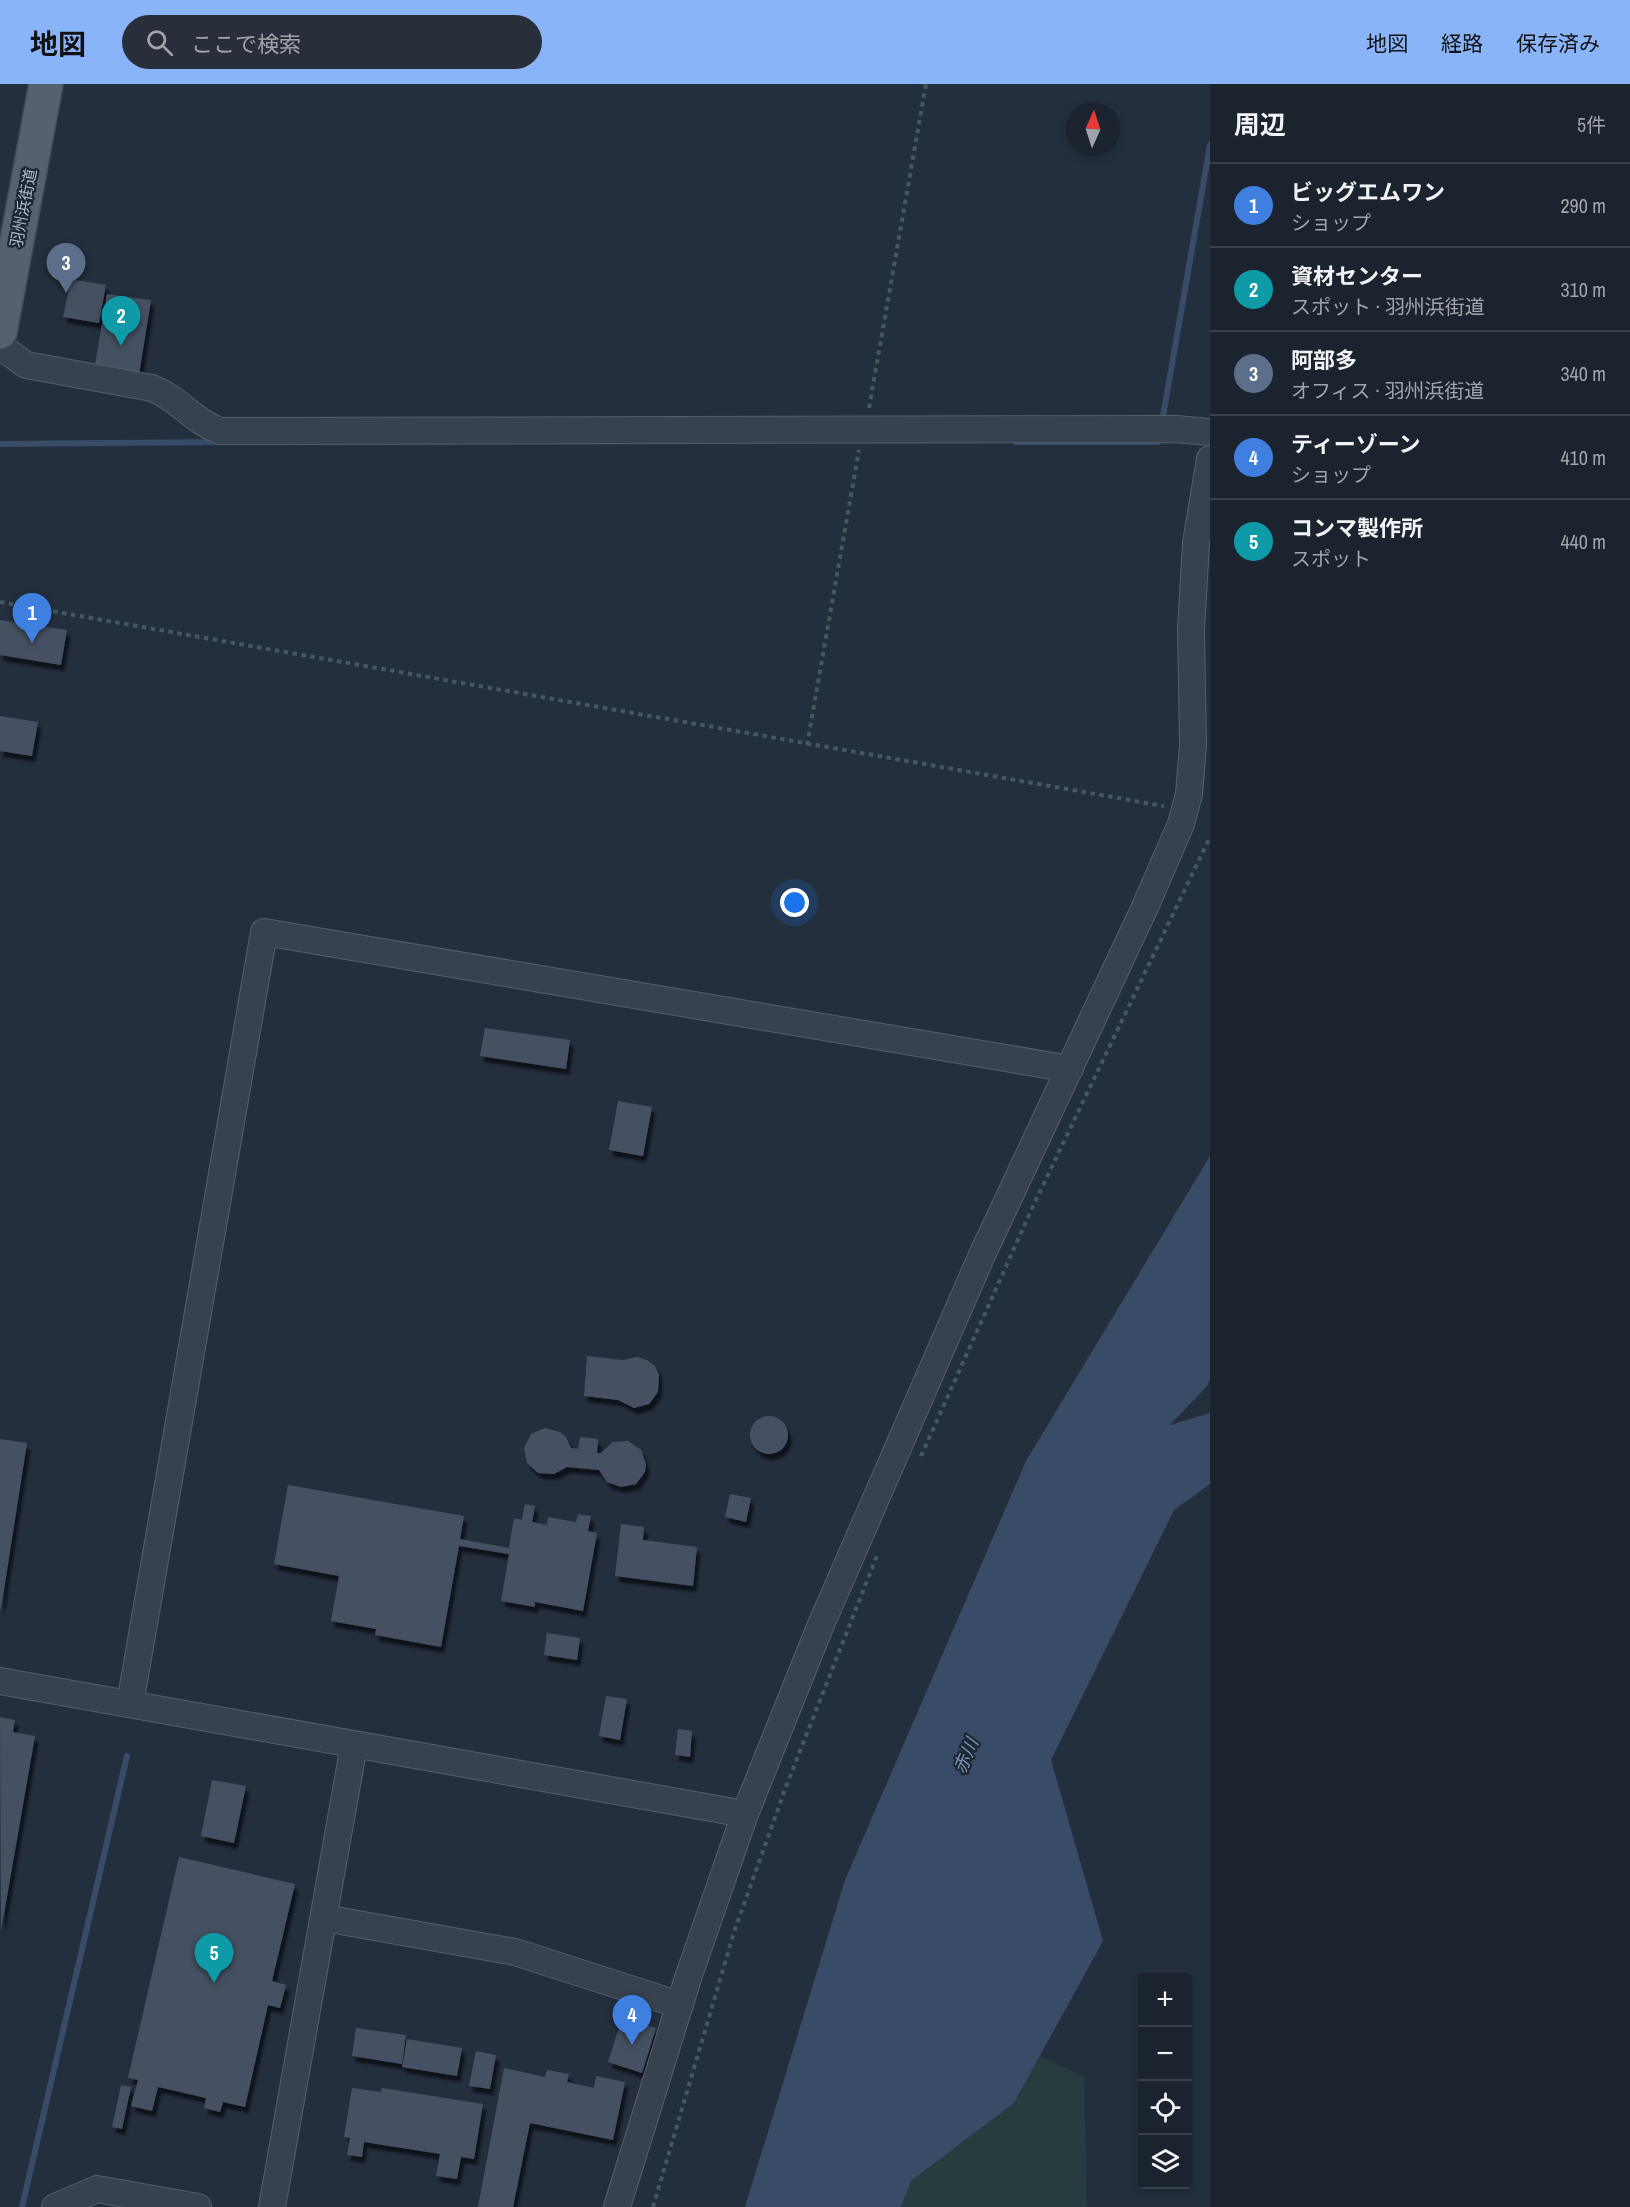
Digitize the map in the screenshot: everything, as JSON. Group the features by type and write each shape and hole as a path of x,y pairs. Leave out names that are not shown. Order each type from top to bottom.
{"main road":[{"name":"羽州浜街道","path":"0,332 46,84"}],"street":[{"path":"0,346 26,365 152,388 168,394 192,418 220,431 1176,429 1210,432"},
{"path":"617,2207 680,2005 745,1814 820,1627 982,1255 1175,841 1185,808 1193,745 1191,629 1196,543 1210,459"},
{"path":"130,1704 264,932 1070,1069"},
{"path":"0,1682 745,1814"},
{"path":"272,2207 354,1745"},
{"path":"324,1917 515,1952 680,2005"},
{"path":"55,2207 97,2189 198,2207"}],"path":[{"path":"0,602 779,738 807,745 1185,808"},
{"path":"919,1459 1034,1204 1210,837"},
{"path":"652,2207 735,1929 787,1785 882,1544"}],"green space":[{"path":"1040,2056 1084,2077 1087,2207 901,2207 911,2181 1014,2103"}],"water":[{"name":"赤川","path":"1210,1156 1210,1379 1207,1386 1170,1425 1210,1413 1210,1484 1174,1510 1051,1760 1103,1941 1014,2103 911,2181 901,2207 745,2207 845,1880 1026,1461"}],"building":[{"path":"71,279 106,285 99,323 63,317"},
{"path":"107,294 151,300 139,375 95,365"},
{"path":"0,620 67,630 61,665 0,655"},
{"path":"0,716 38,722 32,756 0,751"},
{"path":"485,1028 570,1040 566,1069 480,1056"},
{"path":"618,1101 652,1107 643,1156 609,1150"},
{"path":"587,1356 623,1360 638,1357 647,1360 655,1366 659,1375 658,1392 649,1404 634,1408 618,1400 584,1396"},
{"path":"769,1416 783,1421 788,1435 783,1449 769,1454 755,1449 750,1435 755,1421"},
{"path":"545,1428 560,1432 566,1437 571,1448 578,1449 580,1437 598,1439 597,1453 601,1453 613,1442 628,1441 641,1450 646,1464 645,1472 636,1484 621,1487 607,1482 599,1470 567,1467 554,1474 538,1473 527,1463 524,1448 531,1434"},
{"path":"0,1439 27,1443 1,1609 0,1609"},
{"path":"288,1485 464,1516 460,1539 509,1548 514,1518 522,1520 525,1504 535,1506 532,1522 547,1525 548,1517 576,1522 578,1514 591,1516 588,1531 597,1533 583,1611 535,1602 535,1607 501,1601 509,1554 459,1546 441,1647 375,1635 376,1629 331,1621 339,1576 274,1564"},
{"path":"730,1494 751,1498 746,1522 725,1517"},
{"path":"621,1524 644,1527 643,1540 697,1547 693,1586 615,1576"},
{"path":"547,1633 580,1638 577,1660 544,1655"},
{"path":"606,1696 627,1699 620,1740 599,1736"},
{"path":"0,1717 15,1720 13,1732 35,1736 1,1931"},
{"path":"678,1729 692,1731 690,1757 675,1755"},
{"path":"212,1780 246,1786 234,1843 201,1836"},
{"path":"179,1857 295,1884 272,1981 286,1985 280,2008 268,2005 245,2107 223,2102 220,2112 204,2108 206,2098 158,2087 152,2111 131,2106 138,2080 128,2078"},
{"path":"622,2018 656,2028 642,2073 608,2062"},
{"path":"356,2028 406,2035 402,2064 352,2056"},
{"path":"407,2039 462,2048 457,2076 402,2067"},
{"path":"476,2051 496,2055 490,2089 469,2086"},
{"path":"504,2068 545,2077 547,2070 569,2074 567,2082 594,2088 596,2076 625,2082 613,2140 530,2123 513,2207 478,2207"},
{"path":"121,2085 131,2087 122,2129 112,2127"},
{"path":"352,2088 381,2092 382,2088 483,2104 474,2159 461,2157 457,2179 436,2176 440,2154 364,2142 362,2157 347,2155 350,2138 344,2137"}],"waterway":[{"path":"1162,422 1210,145"},
{"path":"1016,442 1158,442 1159,435"},
{"path":"0,444 220,442"},
{"path":"22,2207 127,1756"}],"place":[{"name":"阿部多","path":"66,293"},
{"name":"資材センター","path":"121,346"},
{"name":"ビッグエムワン","path":"32,643"},
{"name":"コンマ製作所","path":"214,1983"},
{"name":"ティーゾーン","path":"632,2045"}]}
